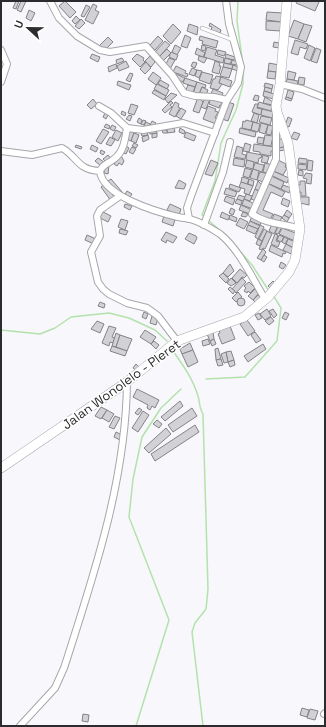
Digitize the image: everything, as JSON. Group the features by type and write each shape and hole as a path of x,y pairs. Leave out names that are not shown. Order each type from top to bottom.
{"main road":[{"name":"Jalan Wonolelo - Pleret","path":"1,468 127,382 177,341 244,317 266,298 280,283 295,260 300,229 288,143 277,112 286,1"}],"street":[{"path":"50,1 59,18 81,40 104,52 146,46 172,75 184,93 227,100"},
{"path":"189,219 188,204 227,100 238,83 241,67 229,24 226,1"},
{"path":"1,50 7,64 1,82"},
{"path":"280,84 302,89 325,98"},
{"path":"99,106 111,113 127,128 143,130 183,123 215,133"},
{"path":"277,112 276,159 252,214 272,224 288,225 300,229"},
{"path":"127,128 123,147 116,158 105,164 100,171 101,177 107,185 120,196 157,210 204,224 221,235 228,242 266,298"},
{"path":"204,224 223,172 230,142"},
{"path":"1,151 32,155 62,148 80,166 90,170 100,171"},
{"path":"120,196 100,210 97,216 100,236 91,252 98,282 109,294 127,303 147,308 158,316 177,341"},
{"path":"20,726 58,682 64,668 96,566 118,478 127,418 127,382"}],"lane":[{"path":"202,28 233,40"}],"building":[{"path":"16,1 19,1 16,9 13,8"},
{"path":"21,1 26,1 21,12 17,10"},
{"path":"65,1 76,12 70,18 59,6"},
{"path":"297,1 319,2 315,11 296,3"},
{"path":"93,4 97,6 95,10 99,12 93,24 85,20"},
{"path":"86,5 90,7 84,17 81,16"},
{"path":"29,10 35,13 31,21 26,18"},
{"path":"267,12 283,13 282,22 266,20"},
{"path":"76,16 80,20 75,24 72,21"},
{"path":"81,19 85,23 79,29 75,26"},
{"path":"294,20 304,24 298,39 288,36"},
{"path":"266,21 282,22 281,31 266,30"},
{"path":"210,23 221,30 220,33 211,30 212,27 209,26"},
{"path":"173,24 181,32 171,44 163,36"},
{"path":"189,24 198,27 197,35 187,31"},
{"path":"304,24 312,26 306,42 298,39"},
{"path":"185,35 191,38 187,48 181,46"},
{"path":"158,36 163,41 155,50 150,45"},
{"path":"200,36 218,41 216,48 202,44 203,41 199,40"},
{"path":"108,37 113,42 104,51 99,46"},
{"path":"295,40 308,44 306,49 300,47 298,55 291,53"},
{"path":"165,41 170,45 159,57 155,52"},
{"path":"274,42 279,43 279,48 273,47"},
{"path":"175,45 181,48 177,55 172,52"},
{"path":"202,45 206,46 205,51 201,50"},
{"path":"309,45 315,48 310,61 304,58"},
{"path":"207,47 217,50 215,55 224,58 223,63 204,57"},
{"path":"197,48 205,53 203,57 195,54"},
{"path":"316,48 321,50 317,63 311,61"},
{"path":"167,49 171,53 162,62 158,58"},
{"path":"218,50 226,52 224,56 217,54"},
{"path":"171,52 178,55 176,60 169,57"},
{"path":"92,54 100,57 98,62 90,58"},
{"path":"137,54 144,58 143,60 145,62 140,67 132,59"},
{"path":"226,54 235,57 234,60 225,58"},
{"path":"150,56 155,62 151,67 145,61"},
{"path":"199,56 207,58 204,63 198,60"},
{"path":"122,58 124,61 117,64 116,60"},
{"path":"169,58 175,60 170,69 165,66"},
{"path":"225,58 232,60 230,64 224,63"},
{"path":"232,60 238,62 237,65 231,64"},
{"path":"126,61 129,67 119,71 117,66"},
{"path":"215,61 220,63 219,66 221,66 219,74 212,72"},
{"path":"146,62 151,68 145,74 140,69"},
{"path":"193,62 197,63 195,68 191,66"},
{"path":"224,63 233,65 232,69 223,67"},
{"path":"269,63 279,65 276,72 268,71"},
{"path":"116,64 117,68 109,72 108,67"},
{"path":"233,65 239,67 238,71 232,69"},
{"path":"176,66 186,71 185,73 188,74 187,77 173,72"},
{"path":"223,67 232,69 229,78 220,76"},
{"path":"192,68 197,70 194,76 189,74"},
{"path":"197,70 202,71 199,78 195,76"},
{"path":"268,71 276,72 275,79 267,78"},
{"path":"288,71 296,73 294,80 287,79"},
{"path":"153,72 161,78 156,85 148,79"},
{"path":"202,72 213,75 210,84 199,80"},
{"path":"130,73 133,74 130,82 126,80"},
{"path":"176,74 185,78 183,82 174,78"},
{"path":"216,76 221,77 219,83 222,84 218,90 210,88 213,79 215,79"},
{"path":"221,77 232,81 230,87 219,83"},
{"path":"299,77 305,78 304,85 298,84"},
{"path":"185,78 197,82 195,87 183,83"},
{"path":"287,79 298,81 297,85 286,83"},
{"path":"160,80 169,85 167,89 158,84"},
{"path":"118,81 131,85 129,90 117,85"},
{"path":"197,82 206,85 205,88 202,87 199,94 193,94"},
{"path":"265,83 273,85 272,89 264,87"},
{"path":"157,84 169,90 166,96 154,89"},
{"path":"188,85 195,87 192,95 185,92"},
{"path":"202,87 208,90 206,95 200,92"},
{"path":"265,87 272,89 271,93 264,91"},
{"path":"213,89 223,93 221,98 211,94"},
{"path":"154,90 166,96 164,100 152,93"},
{"path":"288,90 294,92 292,99 286,97"},
{"path":"264,91 274,94 273,99 263,96"},
{"path":"171,93 177,95 168,103 165,99"},
{"path":"255,95 259,96 258,101 253,100"},
{"path":"198,97 203,102 199,113 193,111"},
{"path":"211,97 221,101 222,106 220,105 219,108 209,104"},
{"path":"265,97 273,102 272,105 263,103"},
{"path":"286,97 292,99 291,101 285,99"},
{"path":"205,98 210,99 206,109 201,107"},
{"path":"93,99 97,104 91,109 87,105"},
{"path":"171,101 173,103 170,105 172,107 165,113 162,110"},
{"path":"175,102 179,104 178,107 180,108 175,117 169,114"},
{"path":"228,102 234,104 228,121 222,119"},
{"path":"259,102 272,106 271,111 257,107"},
{"path":"131,104 138,106 134,115 128,113"},
{"path":"255,104 258,104 257,108 262,109 261,115 252,112"},
{"path":"208,106 216,109 215,111 218,112 215,118 218,119 216,124 203,119"},
{"path":"181,108 186,111 181,119 176,116"},
{"path":"262,109 274,112 272,118 261,115"},
{"path":"122,111 126,113 125,116 121,114"},
{"path":"105,113 108,115 106,119 103,117"},
{"path":"254,113 259,115 257,123 251,121"},
{"path":"129,115 132,116 130,121 126,119"},
{"path":"261,116 272,118 270,125 259,122"},
{"path":"288,117 292,119 289,127 285,125"},
{"path":"139,118 142,120 141,124 137,122"},
{"path":"143,120 146,121 144,125 141,124"},
{"path":"246,120 253,122 251,130 242,128 243,121 245,122"},
{"path":"152,121 156,123 154,127 150,125"},
{"path":"146,122 150,124 148,128 144,126"},
{"path":"253,122 260,124 258,132 251,130"},
{"path":"261,123 268,125 265,134 259,132"},
{"path":"106,124 110,126 109,129 104,127"},
{"path":"112,125 116,127 114,131 110,129"},
{"path":"268,125 273,126 271,135 266,134"},
{"path":"174,128 175,132 167,133 167,129"},
{"path":"180,128 185,131 184,134 179,132"},
{"path":"240,128 256,132 255,137 239,133"},
{"path":"103,129 109,132 101,144 96,141"},
{"path":"116,130 122,133 118,141 112,137"},
{"path":"156,130 157,133 150,134 149,131"},
{"path":"162,130 167,130 167,133 163,133"},
{"path":"130,131 134,133 131,141 127,139"},
{"path":"147,131 148,135 142,136 141,133"},
{"path":"186,132 196,136 194,141 184,137"},
{"path":"294,132 300,134 297,140 291,138"},
{"path":"134,133 139,135 136,143 131,141"},
{"path":"157,133 157,137 152,138 152,134"},
{"path":"148,135 149,139 143,142 142,137"},
{"path":"265,135 273,136 271,146 263,145"},
{"path":"110,137 115,140 111,146 106,144"},
{"path":"258,137 264,138 263,144 257,143"},
{"path":"277,139 284,139 284,147 278,148"},
{"path":"134,143 138,145 136,148 132,146"},
{"path":"245,143 251,145 249,152 243,151"},
{"path":"254,144 275,147 274,151 271,151 271,156 253,151"},
{"path":"76,145 82,147 81,149 75,147"},
{"path":"92,145 98,148 96,152 90,149"},
{"path":"126,146 129,148 126,154 122,152"},
{"path":"237,146 243,148 242,154 246,155 245,159 234,157"},
{"path":"132,147 136,149 133,154 129,152"},
{"path":"285,147 285,150 278,151 278,148"},
{"path":"101,150 105,152 103,155 100,153"},
{"path":"247,152 262,155 261,158 259,158 258,163 246,160"},
{"path":"120,154 124,161 122,165 119,163 117,166 114,164"},
{"path":"108,155 111,159 106,162 103,159"},
{"path":"263,155 269,157 267,163 261,162"},
{"path":"98,158 104,162 101,166 95,161"},
{"path":"234,158 245,160 244,167 233,165"},
{"path":"299,158 307,159 307,164 298,163"},
{"path":"211,160 218,163 212,176 205,174"},
{"path":"247,160 254,162 253,169 245,167"},
{"path":"278,160 286,164 285,167 287,168 283,175 273,171"},
{"path":"308,160 313,161 312,171 307,170"},
{"path":"255,163 264,165 262,172 253,169"},
{"path":"265,163 273,165 270,174 263,172"},
{"path":"298,164 307,165 306,170 298,169"},
{"path":"105,165 109,165 108,174 104,173"},
{"path":"245,168 252,170 249,178 243,176"},
{"path":"253,169 259,171 257,180 250,178"},
{"path":"299,170 303,171 303,176 298,175"},
{"path":"273,171 289,178 287,183 271,175"},
{"path":"260,172 269,174 264,182 257,180"},
{"path":"306,173 312,174 311,184 306,183 307,179 303,178"},
{"path":"271,176 284,182 281,189 267,183"},
{"path":"242,177 249,179 247,184 241,182"},
{"path":"111,179 123,193 119,195 108,181"},
{"path":"249,179 254,181 253,186 248,184"},
{"path":"179,180 186,184 184,189 175,188"},
{"path":"258,181 263,186 260,191 255,189"},
{"path":"300,181 305,181 306,196 301,196 301,192 298,192 297,185 300,185"},
{"path":"241,182 253,186 249,195 244,193 245,189 239,187"},
{"path":"267,183 285,192 282,197 271,192 263,210 273,214 270,220 253,212"},
{"path":"105,184 115,198 111,201 101,187"},
{"path":"230,184 241,188 239,192 229,188"},
{"path":"283,185 291,188 289,193 281,189"},
{"path":"226,188 237,192 235,197 224,194"},
{"path":"255,189 260,192 256,201 251,199"},
{"path":"127,191 132,194 130,197 125,194"},
{"path":"246,194 252,196 250,201 244,199"},
{"path":"239,195 245,197 243,201 237,199"},
{"path":"226,196 235,199 233,205 224,201"},
{"path":"300,197 309,197 309,205 300,203"},
{"path":"283,198 290,201 288,207 281,204"},
{"path":"237,199 242,201 241,205 235,203"},
{"path":"244,199 255,204 253,209 242,205"},
{"path":"125,204 132,206 130,210 124,207"},
{"path":"170,204 181,209 179,215 167,210"},
{"path":"241,205 252,210 250,214 239,210"},
{"path":"231,208 235,210 233,215 229,213"},
{"path":"287,210 292,214 289,218 284,215"},
{"path":"101,211 111,216 108,222 98,217"},
{"path":"222,212 230,216 228,220 220,217"},
{"path":"243,212 248,214 246,217 241,216"},
{"path":"274,214 282,217 279,223 272,220"},
{"path":"230,215 237,218 236,222 229,219"},
{"path":"284,215 289,218 287,222 282,218"},
{"path":"164,216 175,220 173,226 162,222"},
{"path":"252,216 262,220 260,225 250,221"},
{"path":"240,218 248,222 244,229 236,225"},
{"path":"121,219 128,221 125,230 118,227"},
{"path":"250,221 260,226 258,229 248,225"},
{"path":"272,224 277,228 274,234 269,231"},
{"path":"248,225 258,229 255,234 246,230"},
{"path":"260,225 264,227 258,239 255,237"},
{"path":"279,225 282,227 278,234 275,233"},
{"path":"282,228 298,234 295,241 279,234"},
{"path":"120,229 128,231 126,235 119,233"},
{"path":"264,229 267,231 262,241 259,239"},
{"path":"267,231 272,234 265,249 259,249"},
{"path":"166,232 177,237 173,243 167,240 166,243 161,240"},
{"path":"189,233 197,238 194,244 185,239"},
{"path":"275,234 278,235 276,241 280,242 278,247 271,244"},
{"path":"87,235 96,239 94,244 85,240"},
{"path":"279,235 284,237 281,242 277,240"},
{"path":"284,237 288,239 285,244 282,242"},
{"path":"258,239 262,241 260,246 256,244"},
{"path":"288,239 296,242 294,248 286,244"},
{"path":"286,244 293,248 291,254 283,250"},
{"path":"271,245 286,252 285,254 283,253 282,257 269,251"},
{"path":"263,249 266,252 261,260 257,258"},
{"path":"264,255 267,257 264,262 261,260"},
{"path":"281,262 286,265 283,269 279,267"},
{"path":"230,264 234,271 228,277 223,273"},
{"path":"240,269 247,275 244,278 242,277 237,283 232,278"},
{"path":"223,273 229,279 226,283 219,276"},
{"path":"231,278 236,283 231,286 227,283"},
{"path":"242,278 246,282 236,293 232,289"},
{"path":"273,281 275,283 270,288 268,286"},
{"path":"249,282 255,288 250,293 248,291 247,293 244,291 246,288 244,286"},
{"path":"230,287 235,291 233,294 228,289"},
{"path":"255,289 259,293 253,300 248,296"},
{"path":"238,292 242,297 236,302 232,298"},
{"path":"258,295 262,299 257,304 253,300"},
{"path":"241,298 244,299 244,305 241,306 238,305 237,302 238,299"},
{"path":"100,302 105,304 104,308 98,306"},
{"path":"267,309 271,316 265,320 260,314"},
{"path":"273,309 277,315 274,318 269,311"},
{"path":"144,312 148,314 146,319 142,317"},
{"path":"285,312 289,314 286,320 282,318"},
{"path":"259,313 262,318 258,320 255,315"},
{"path":"152,316 158,318 156,325 150,323"},
{"path":"271,317 274,321 269,325 265,321"},
{"path":"247,320 255,331 248,336 240,324"},
{"path":"97,321 104,324 100,333 91,329"},
{"path":"109,326 116,328 112,337 115,338 113,343 110,342 109,346 102,343"},
{"path":"230,326 235,339 222,344 218,334 220,333 219,330"},
{"path":"145,330 156,337 151,344 140,337"},
{"path":"213,332 214,339 210,341 207,334"},
{"path":"255,332 261,340 256,343 251,335"},
{"path":"116,333 120,335 116,347 112,346"},
{"path":"120,335 132,339 127,351 116,347"},
{"path":"208,339 210,344 203,346 202,341"},
{"path":"214,339 216,344 212,346 210,341"},
{"path":"154,341 159,345 156,349 151,344"},
{"path":"190,343 193,350 182,354 180,349"},
{"path":"263,344 266,349 248,362 244,356"},
{"path":"112,346 127,351 125,356 110,351"},
{"path":"218,348 221,359 216,360 215,349"},
{"path":"193,350 198,362 188,367 182,354"},
{"path":"231,351 234,360 228,362 226,352"},
{"path":"226,352 228,362 224,363 221,354"},
{"path":"221,359 223,365 218,366 216,360"},
{"path":"234,360 235,365 230,367 228,362"},
{"path":"136,364 140,368 137,371 133,368"},
{"path":"137,389 159,400 155,408 152,406 150,410 147,408 148,405 133,397"},
{"path":"180,401 183,406 165,421 161,417"},
{"path":"101,407 107,410 101,419 95,416"},
{"path":"139,408 142,410 138,415 135,413"},
{"path":"192,408 197,416 173,432 168,425"},
{"path":"107,410 114,414 109,422 102,418"},
{"path":"143,411 149,415 138,432 132,428"},
{"path":"115,416 120,418 114,429 109,427"},
{"path":"157,420 162,424 159,428 153,424"},
{"path":"195,425 199,432 155,461 151,454"},
{"path":"166,428 171,434 149,453 144,448"},
{"path":"116,432 122,435 120,440 114,437"},
{"path":"302,708 309,710 307,717 300,715"},
{"path":"310,709 318,711 315,720 307,718"},
{"path":"83,714 89,715 88,722 82,721"}],"waterway":[{"path":"238,1 237,21 243,65"},
{"path":"205,217 202,215 215,181 221,143 236,110 243,84 243,70"},
{"path":"208,220 223,233"},
{"path":"238,249 252,265 269,291"},
{"path":"206,379 245,377 277,341 281,308 273,295"},
{"path":"1,330 40,334 55,328 71,317 109,313 129,318 155,330 167,341"},
{"path":"173,351 191,378 203,414 208,589 206,609 195,623 192,632 203,726"},
{"path":"136,726 169,620 129,517 133,479 142,437 161,408 181,389"}]}
